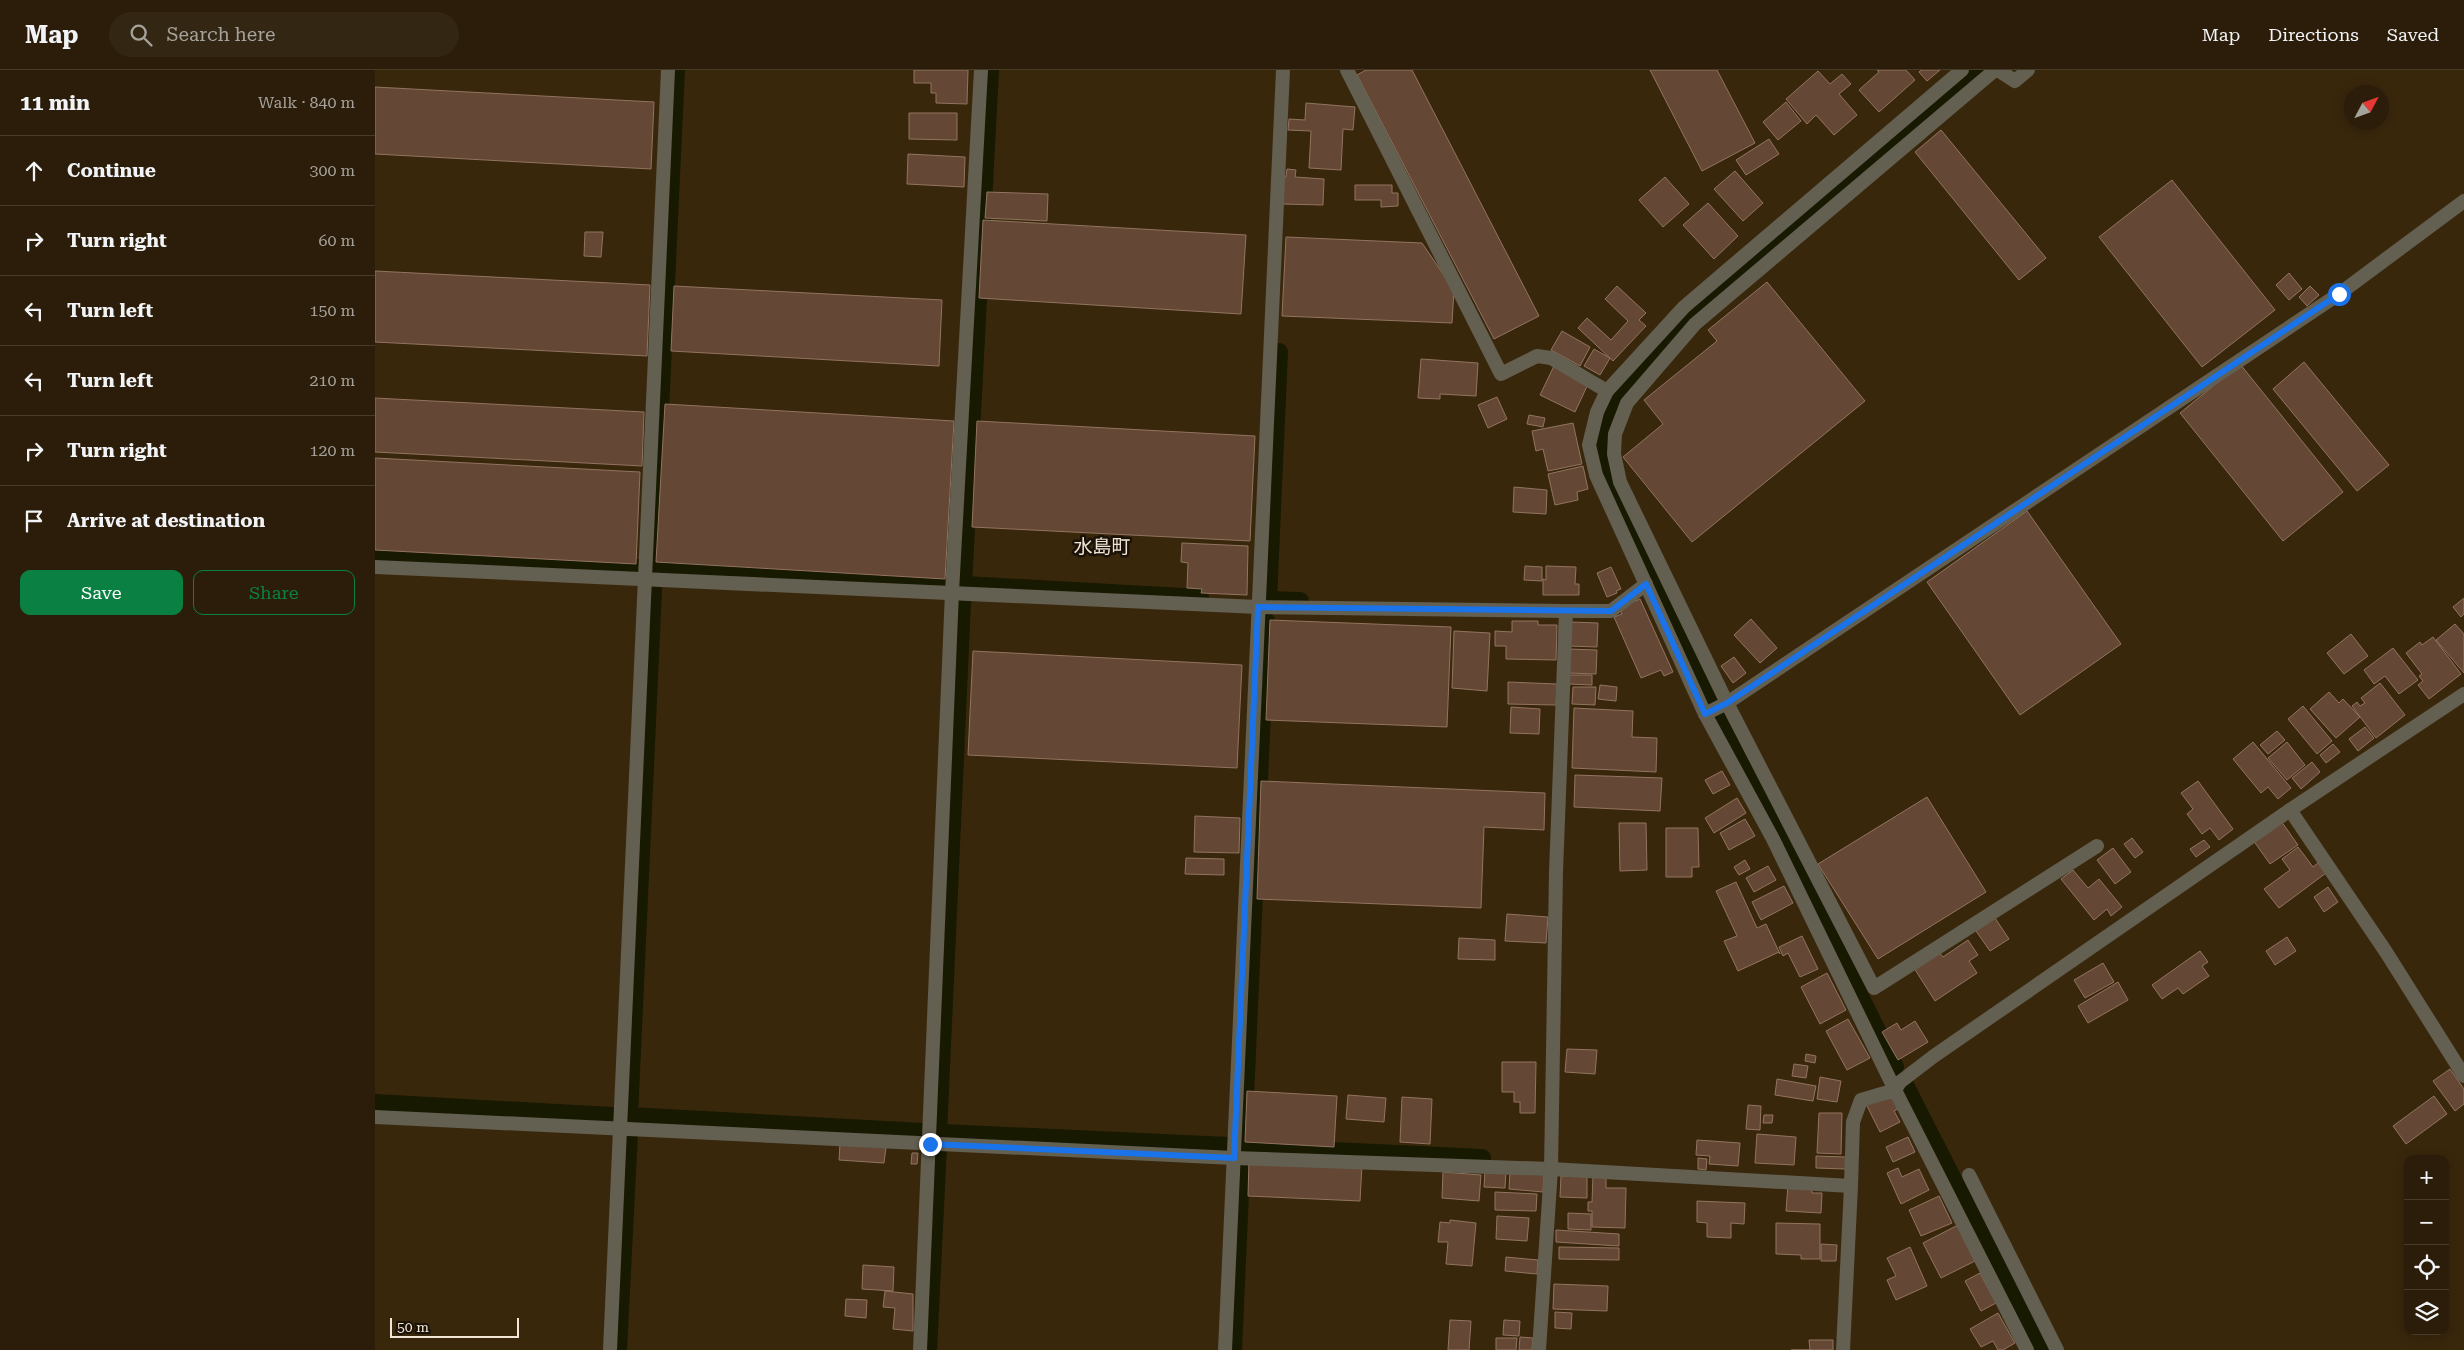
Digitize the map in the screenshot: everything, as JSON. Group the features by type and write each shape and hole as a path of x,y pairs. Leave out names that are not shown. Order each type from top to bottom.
{"street":[{"path":"611,1350 644,578 669,70"},
{"path":"920,1350 952,592 981,70"},
{"path":"1225,1350 1283,70"},
{"path":"1347,70 1501,374 1537,356 1551,358 1607,391"},
{"path":"2027,1350 1895,1090 1773,839 1705,714 1596,475 1589,444 1597,412 1607,391 1684,307 1964,77 1997,70 2015,81 2028,70"},
{"path":"1607,433 1627,403 1695,324 1964,77"},
{"path":"1705,714 1727,703 2339,294 2464,201"},
{"path":"1597,412 1614,454 1620,482 1727,703 1874,988 2097,846"},
{"path":"375,567 1258,607 1566,612 1611,611 1646,584"},
{"path":"1539,1350 1551,1169 1556,872 1566,612"},
{"path":"1843,1350 1853,1122 1861,1100 1895,1090 1900,1082 1934,1056 2291,810 2464,694"},
{"path":"2291,810 2386,952 2464,1076"},
{"path":"375,1117 1234,1158 1551,1169 1851,1186"},
{"path":"1969,1175 2057,1350"}],"building":[{"path":"914,70 968,70 967,104 936,103 936,93 931,93 931,83 914,83"},
{"path":"1366,70 1412,70 1539,316 1494,339 1357,75"},
{"path":"1650,70 1717,70 1755,143 1702,171"},
{"path":"1877,70 1906,70 1915,80 1879,112 1859,90 1879,72"},
{"path":"1921,70 1940,70 1927,81 1919,72"},
{"path":"1818,71 1830,84 1842,74 1851,84 1839,94 1857,115 1834,135 1816,115 1807,124 1786,99"},
{"path":"375,87 654,102 651,169 375,154"},
{"path":"1786,102 1801,121 1778,140 1763,122"},
{"path":"1306,103 1355,107 1353,130 1343,129 1341,170 1309,168 1311,131 1288,130 1289,119 1305,120"},
{"path":"909,113 957,113 957,140 909,139"},
{"path":"1941,130 2046,258 2019,280 1915,152"},
{"path":"1769,139 1779,154 1746,175 1736,160"},
{"path":"908,154 965,157 964,187 907,184"},
{"path":"1287,169 1296,170 1295,177 1324,179 1323,205 1282,204 1283,177 1286,177"},
{"path":"1735,171 1763,203 1743,221 1714,189"},
{"path":"1665,177 1689,204 1663,227 1639,200"},
{"path":"2172,180 2275,310 2202,367 2099,237"},
{"path":"1355,185 1392,185 1392,193 1398,193 1398,206 1381,207 1381,200 1355,200"},
{"path":"987,192 1048,194 1047,221 985,218"},
{"path":"1708,203 1738,236 1714,259 1683,225"},
{"path":"983,220 1246,235 1241,314 979,298"},
{"path":"585,232 603,232 601,257 584,256"},
{"path":"1286,237 1422,243 1454,290 1452,323 1282,316"},
{"path":"375,271 650,285 647,356 375,342"},
{"path":"2289,273 2302,289 2289,300 2276,285"},
{"path":"1767,282 1865,401 1692,542 1623,457 1663,424 1644,400 1717,341 1708,330"},
{"path":"674,286 942,300 939,366 671,351"},
{"path":"1617,286 1646,313 1639,320 1646,326 1613,361 1578,328 1587,318 1611,340 1628,321 1605,299"},
{"path":"2310,286 2319,295 2307,306 2299,297"},
{"path":"1562,331 1590,347 1580,366 1551,350"},
{"path":"1594,349 1610,358 1600,375 1584,366"},
{"path":"1421,359 1478,363 1476,396 1440,394 1440,399 1418,398"},
{"path":"2304,362 2389,465 2357,491 2273,389"},
{"path":"2240,364 2343,492 2283,541 2180,413"},
{"path":"1554,366 1589,382 1575,412 1540,395"},
{"path":"1497,397 1507,419 1488,428 1478,405"},
{"path":"375,398 644,412 642,466 375,452"},
{"path":"665,404 954,421 945,579 656,562"},
{"path":"1529,415 1545,418 1543,427 1527,424"},
{"path":"977,421 1255,436 1250,541 972,527"},
{"path":"1573,423 1582,464 1548,471 1543,449 1536,451 1532,431"},
{"path":"375,458 640,472 636,564 375,550"},
{"path":"1583,466 1588,489 1577,492 1578,500 1555,505 1548,474"},
{"path":"1514,487 1547,490 1546,514 1513,512"},
{"path":"2027,511 2121,644 2020,715 1927,582"},
{"path":"1182,543 1248,546 1247,595 1201,593 1202,589 1187,588 1188,563 1181,562"},
{"path":"1525,566 1542,567 1542,581 1524,580"},
{"path":"1546,566 1576,567 1575,584 1579,584 1579,595 1543,595 1543,579 1546,580"},
{"path":"1611,567 1621,589 1607,597 1597,573"},
{"path":"2464,598 2464,614 2461,617 2453,607"},
{"path":"1640,599 1673,672 1664,676 1661,670 1641,678 1614,617 1622,614 1619,608"},
{"path":"1751,619 1777,648 1760,663 1734,635"},
{"path":"1270,620 1451,627 1447,727 1266,720"},
{"path":"1512,621 1538,621 1538,625 1557,625 1556,660 1506,659 1506,646 1495,646 1495,631 1512,632"},
{"path":"1570,622 1598,623 1597,647 1569,646"},
{"path":"2455,624 2464,634 2464,673 2436,640"},
{"path":"1454,631 1490,633 1487,691 1452,688"},
{"path":"2351,634 2368,656 2344,674 2327,653"},
{"path":"2433,637 2461,674 2429,699 2418,685 2423,681 2419,676 2422,674 2406,653 2420,642 2422,645"},
{"path":"2393,648 2418,680 2399,694 2385,676 2374,684 2364,670"},
{"path":"1568,649 1597,650 1596,674 1568,673"},
{"path":"973,651 1242,665 1237,768 968,755"},
{"path":"1734,657 1746,673 1733,683 1721,666"},
{"path":"1569,675 1592,675 1592,685 1569,684"},
{"path":"1508,682 1557,684 1556,705 1508,704"},
{"path":"2380,683 2405,715 2376,738 2352,706 2357,702 2360,706 2365,703 2361,698"},
{"path":"1600,685 1617,687 1616,701 1598,699"},
{"path":"1573,687 1596,687 1595,705 1572,704"},
{"path":"2329,692 2339,703 2343,699 2360,717 2336,738 2310,709"},
{"path":"2303,706 2332,741 2317,754 2288,719"},
{"path":"1511,707 1540,709 1539,734 1510,733"},
{"path":"1574,708 1633,711 1632,737 1657,738 1656,772 1572,768"},
{"path":"2365,727 2374,738 2358,751 2349,739"},
{"path":"2277,731 2285,740 2268,754 2260,745"},
{"path":"2253,742 2291,788 2278,799 2268,787 2261,793 2233,759"},
{"path":"2287,742 2305,765 2287,780 2268,758"},
{"path":"2333,744 2340,752 2326,763 2320,755"},
{"path":"2312,762 2320,772 2301,789 2292,778"},
{"path":"1722,771 1730,785 1713,794 1705,780"},
{"path":"1575,775 1662,778 1660,811 1574,807"},
{"path":"1261,781 1545,793 1544,830 1484,827 1481,908 1257,899"},
{"path":"2198,781 2233,829 2219,840 2210,828 2202,834 2187,814 2193,809 2181,793"},
{"path":"1927,797 1986,892 1878,959 1818,864"},
{"path":"1737,798 1746,813 1714,833 1705,818"},
{"path":"1195,816 1240,818 1239,853 1194,852"},
{"path":"1745,819 1755,836 1729,850 1720,833"},
{"path":"2281,821 2298,845 2270,864 2253,840"},
{"path":"1619,823 1646,823 1647,870 1620,871"},
{"path":"1666,828 1698,828 1699,867 1692,867 1692,877 1666,877"},
{"path":"2132,838 2143,852 2135,858 2124,844"},
{"path":"2204,840 2210,847 2196,857 2190,849"},
{"path":"2298,847 2313,867 2318,863 2326,873 2279,908 2264,889 2290,870 2282,859"},
{"path":"2113,848 2131,872 2115,884 2097,860"},
{"path":"1186,858 1224,859 1224,875 1185,874"},
{"path":"1745,860 1750,869 1739,875 1734,867"},
{"path":"1768,866 1776,880 1754,892 1746,878"},
{"path":"2073,870 2088,888 2099,879 2122,907 2111,916 2107,909 2094,920 2061,879"},
{"path":"1736,882 1757,928 1766,924 1780,954 1779,952 1738,971 1724,941 1737,936 1716,891"},
{"path":"1784,886 1793,903 1761,920 1752,902"},
{"path":"2328,887 2338,902 2324,912 2314,897"},
{"path":"1507,914 1548,917 1546,943 1505,941"},
{"path":"1995,918 2009,939 1990,951 1976,931"},
{"path":"1802,936 1818,969 1800,977 1788,953 1783,956 1779,947"},
{"path":"2287,937 2296,951 2275,965 2266,951"},
{"path":"1459,938 1495,940 1495,960 1458,959"},
{"path":"1968,940 1978,955 1969,961 1977,973 1935,1001 1914,968 1939,952 1943,957"},
{"path":"2200,951 2208,962 2202,966 2209,976 2183,994 2178,988 2162,999 2152,985"},
{"path":"2103,963 2114,982 2085,998 2074,980"},
{"path":"1827,973 1846,1010 1820,1024 1801,987"},
{"path":"2118,982 2128,1000 2088,1023 2078,1006"},
{"path":"1848,1019 1870,1058 1847,1070 1826,1031"},
{"path":"1915,1021 1928,1042 1898,1060 1882,1032 1897,1023 1901,1030"},
{"path":"1567,1049 1597,1050 1595,1074 1565,1072"},
{"path":"1806,1054 1816,1056 1815,1063 1805,1061"},
{"path":"1502,1062 1536,1062 1535,1113 1520,1113 1520,1102 1514,1102 1514,1092 1502,1092"},
{"path":"1794,1064 1808,1066 1806,1078 1792,1076"},
{"path":"2450,1069 2464,1089 2464,1104 2455,1111 2433,1081"},
{"path":"1820,1077 1841,1081 1837,1102 1817,1099"},
{"path":"1777,1079 1816,1086 1813,1101 1775,1095"},
{"path":"1247,1091 1337,1096 1334,1147 1245,1142"},
{"path":"1887,1094 1890,1099 1894,1097 1900,1108 1894,1111 1900,1122 1880,1132 1866,1104"},
{"path":"1348,1095 1386,1098 1384,1122 1346,1119"},
{"path":"2434,1096 2447,1114 2406,1144 2393,1126"},
{"path":"1402,1097 1432,1099 1430,1144 1400,1142"},
{"path":"1748,1105 1761,1106 1760,1130 1746,1129"},
{"path":"1819,1113 1842,1113 1841,1154 1817,1153"},
{"path":"1764,1115 1773,1115 1772,1123 1763,1123"},
{"path":"1757,1134 1796,1137 1794,1165 1755,1163"},
{"path":"1908,1137 1915,1152 1893,1162 1886,1147"},
{"path":"1697,1140 1740,1143 1738,1166 1709,1164 1710,1156 1696,1155"},
{"path":"840,1144 886,1147 884,1163 839,1160"},
{"path":"912,1153 918,1153 917,1164 911,1164"},
{"path":"1816,1156 1846,1157 1846,1169 1816,1168"},
{"path":"1698,1158 1707,1159 1706,1170 1698,1169"},
{"path":"1249,1160 1362,1165 1360,1201 1248,1196"},
{"path":"1898,1168 1902,1177 1919,1169 1929,1190 1901,1204 1887,1173"},
{"path":"1485,1170 1506,1171 1505,1188 1484,1187"},
{"path":"1510,1171 1544,1173 1543,1192 1509,1189"},
{"path":"1443,1172 1481,1175 1479,1201 1442,1198"},
{"path":"1561,1176 1587,1177 1587,1198 1560,1197"},
{"path":"1593,1176 1606,1176 1606,1188 1626,1188 1625,1228 1592,1227 1592,1211 1588,1211 1588,1202 1592,1202"},
{"path":"1788,1185 1812,1187 1812,1193 1822,1193 1821,1213 1786,1211"},
{"path":"1495,1192 1537,1194 1536,1211 1495,1210"},
{"path":"1939,1196 1952,1223 1921,1236 1909,1210"},
{"path":"1697,1201 1745,1203 1744,1224 1731,1223 1731,1238 1707,1237 1707,1223 1697,1222"},
{"path":"1568,1213 1591,1214 1591,1230 1568,1229"},
{"path":"1497,1216 1529,1218 1527,1241 1496,1239"},
{"path":"1450,1220 1476,1223 1472,1266 1446,1264 1448,1242 1438,1242 1440,1222 1450,1223"},
{"path":"1776,1223 1820,1224 1820,1259 1801,1259 1801,1255 1776,1254"},
{"path":"1958,1225 1975,1261 1941,1278 1923,1243"},
{"path":"1556,1230 1619,1234 1619,1246 1556,1242"},
{"path":"1821,1244 1837,1245 1836,1261 1821,1261"},
{"path":"1559,1247 1619,1248 1619,1260 1559,1259"},
{"path":"1910,1247 1927,1286 1896,1300 1887,1280 1896,1276 1887,1258"},
{"path":"1506,1257 1538,1260 1537,1274 1505,1271"},
{"path":"863,1265 894,1267 893,1291 862,1289"},
{"path":"1980,1273 1996,1303 1981,1311 1965,1281"},
{"path":"1554,1284 1608,1286 1607,1311 1553,1309"},
{"path":"885,1291 913,1294 913,1331 893,1329 895,1308 883,1307"},
{"path":"846,1299 867,1300 866,1318 845,1316"},
{"path":"1555,1312 1572,1313 1571,1329 1555,1328"},
{"path":"1998,1313 2015,1343 2003,1350 1998,1350 1993,1341 1981,1347 1970,1329"},
{"path":"1450,1320 1471,1321 1469,1350 1448,1350"},
{"path":"1504,1320 1520,1321 1519,1336 1503,1335"},
{"path":"1520,1337 1533,1338 1532,1350 1519,1350"},
{"path":"1496,1338 1517,1338 1516,1350 1496,1350"},
{"path":"1809,1340 1833,1340 1833,1350 1810,1350"}],"waterway":[{"path":"653,559 676,70"},
{"path":"963,585 990,70"},
{"path":"1895,1067 1608,486 1601,460 1605,419 1614,401 1689,312 1976,70"},
{"path":"1279,352 1268,600 1300,601"},
{"path":"375,555 639,568"},
{"path":"656,568 941,584"},
{"path":"965,585 1200,598"},
{"path":"653,590 629,1116 922,1132"},
{"path":"938,1133 962,602"},
{"path":"1243,1143 1266,621"},
{"path":"1904,1083 2040,1350"},
{"path":"375,1103 612,1116"},
{"path":"618,1350 629,1133"},
{"path":"942,1133 1229,1146"},
{"path":"928,1350 938,1147"},
{"path":"1247,1147 1482,1158"},
{"path":"1233,1350 1241,1170"}],"district":[{"name":"水島町","path":"1102,546"}],"route":[{"path":"930,1144 1234,1158 1258,607 1566,612 1611,611 1646,584 1705,714 1727,703 2339,294"}]}
